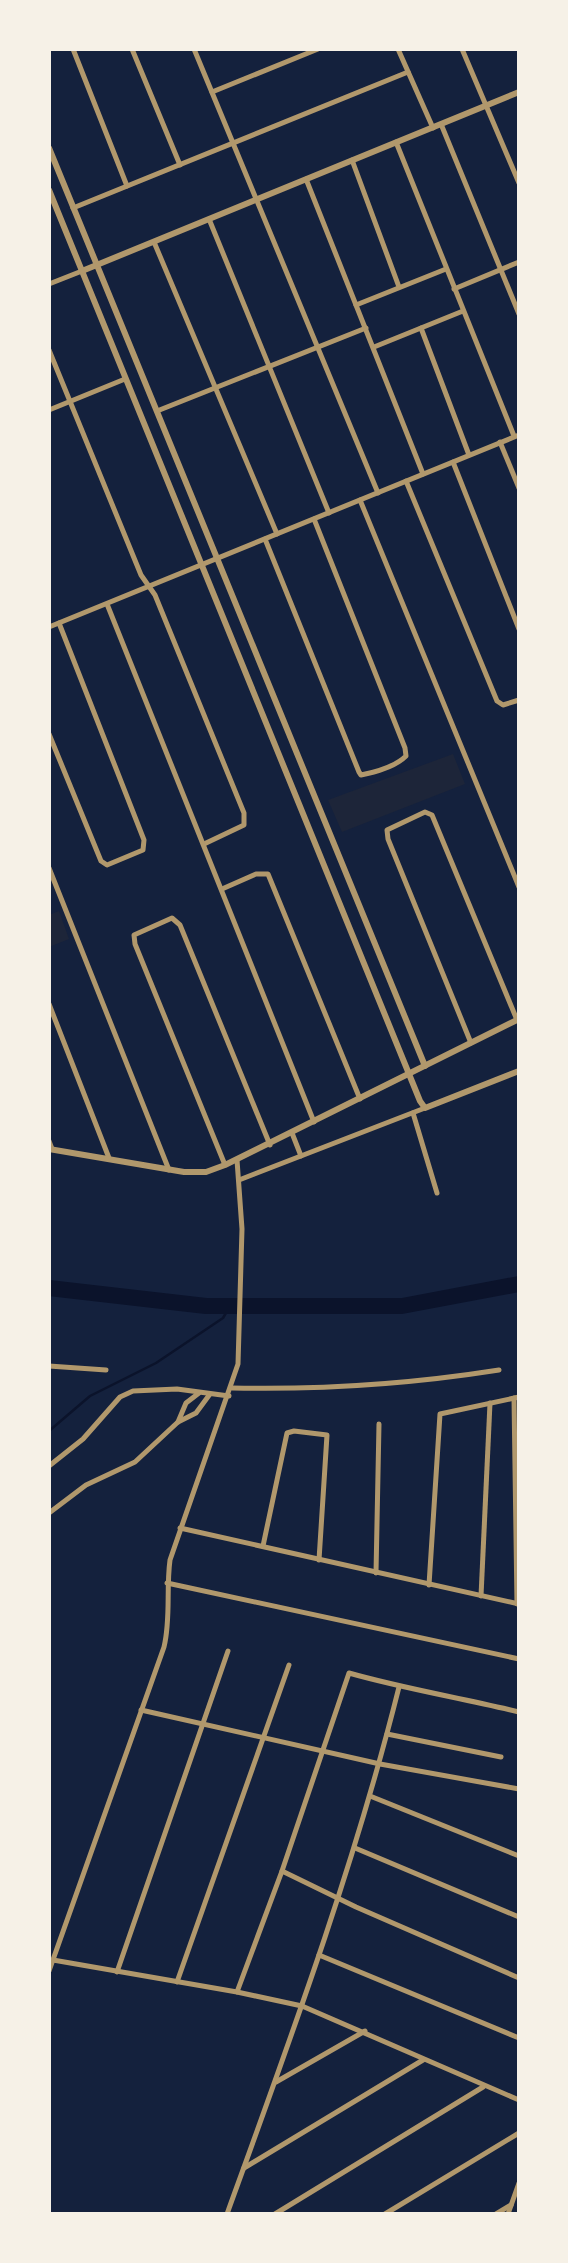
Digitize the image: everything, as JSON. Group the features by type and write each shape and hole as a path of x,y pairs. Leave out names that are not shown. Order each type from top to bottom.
{"street":[{"path":"73,49 127,186"},
{"path":"132,49 180,165"},
{"path":"194,49 378,493"},
{"path":"212,92 318,49"},
{"path":"398,49 433,128"},
{"path":"462,49 519,183"},
{"path":"73,208 408,72"},
{"path":"49,284 519,92"},
{"path":"441,124 519,314"},
{"path":"49,627 517,435 463,312 396,142"},
{"path":"49,148 425,1066"},
{"path":"352,160 400,287"},
{"path":"306,179 423,474"},
{"path":"49,190 407,1074 425,1108"},
{"path":"209,219 329,513"},
{"path":"154,242 277,534"},
{"path":"454,289 519,262"},
{"path":"356,305 446,269"},
{"path":"374,347 463,312"},
{"path":"158,411 366,328"},
{"path":"421,328 469,455"},
{"path":"49,350 155,595 244,813 244,825 204,844"},
{"path":"49,410 125,379"},
{"path":"500,442 519,488"},
{"path":"453,462 519,629"},
{"path":"406,481 500,705 519,700"},
{"path":"359,500 519,887"},
{"path":"265,538 361,775 400,761 406,752 314,519"},
{"path":"107,604 314,1122"},
{"path":"49,734 103,864 113,863 143,850 144,840 59,623"},
{"path":"49,1142 51,1149 196,1174 237,1160 518,1020 432,815 425,812 393,825 387,830 388,839 471,1043"},
{"path":"49,868 169,1170"},
{"path":"222,888 263,873 271,880 359,1099"},
{"path":"225,1165 135,944 134,935 141,930 172,918 180,925 270,1144"},
{"path":"49,1004 109,1158"},
{"path":"239,1180 519,1071"},
{"path":"413,1113 437,1193"},
{"path":"292,1133 302,1156"},
{"path":"49,1971 168,1631 167,1583 180,1528 232,1388 241,1338 242,1229 237,1160"},
{"path":"49,1366 106,1370"},
{"path":"232,1388 304,1390 411,1384 499,1370"},
{"path":"49,1466 83,1438 120,1397 147,1388 229,1396"},
{"path":"178,1422 186,1403 200,1393"},
{"path":"49,1513 86,1485 135,1462 178,1422 196,1413 210,1394"},
{"path":"180,1528 481,1597 518,1604 517,1398 440,1414 429,1585"},
{"path":"481,1597 490,1403"},
{"path":"376,1573 379,1424"},
{"path":"263,1546 287,1433 294,1431 327,1435 319,1560"},
{"path":"167,1583 519,1659"},
{"path":"117,1972 228,1651"},
{"path":"177,1982 289,1665"},
{"path":"236,1992 282,1871 349,1673 399,1687 519,1712"},
{"path":"227,2214 276,2082 355,1848 399,1687"},
{"path":"141,1710 380,1763 519,1789"},
{"path":"387,1734 501,1757"},
{"path":"370,1796 519,1856"},
{"path":"355,1848 519,1917"},
{"path":"282,1871 519,1978"},
{"path":"319,1955 519,2038"},
{"path":"53,1960 236,1992 302,2007 365,2031 483,2087 519,2100"},
{"path":"276,2082 365,2031"},
{"path":"244,2168 424,2060"},
{"path":"275,2214 483,2087"},
{"path":"384,2214 519,2133"},
{"path":"508,2214 519,2183"},
{"path":"496,2214 511,2205"}],"shaded area":[{"path":"453,754 465,784 342,832 328,800"},
{"path":"59,911 69,939 49,947 49,915"}],"waterway":[{"path":"49,1288 206,1306 402,1306 519,1284"},
{"path":"49,1431 90,1396 156,1363 223,1318 230,1306"}]}
